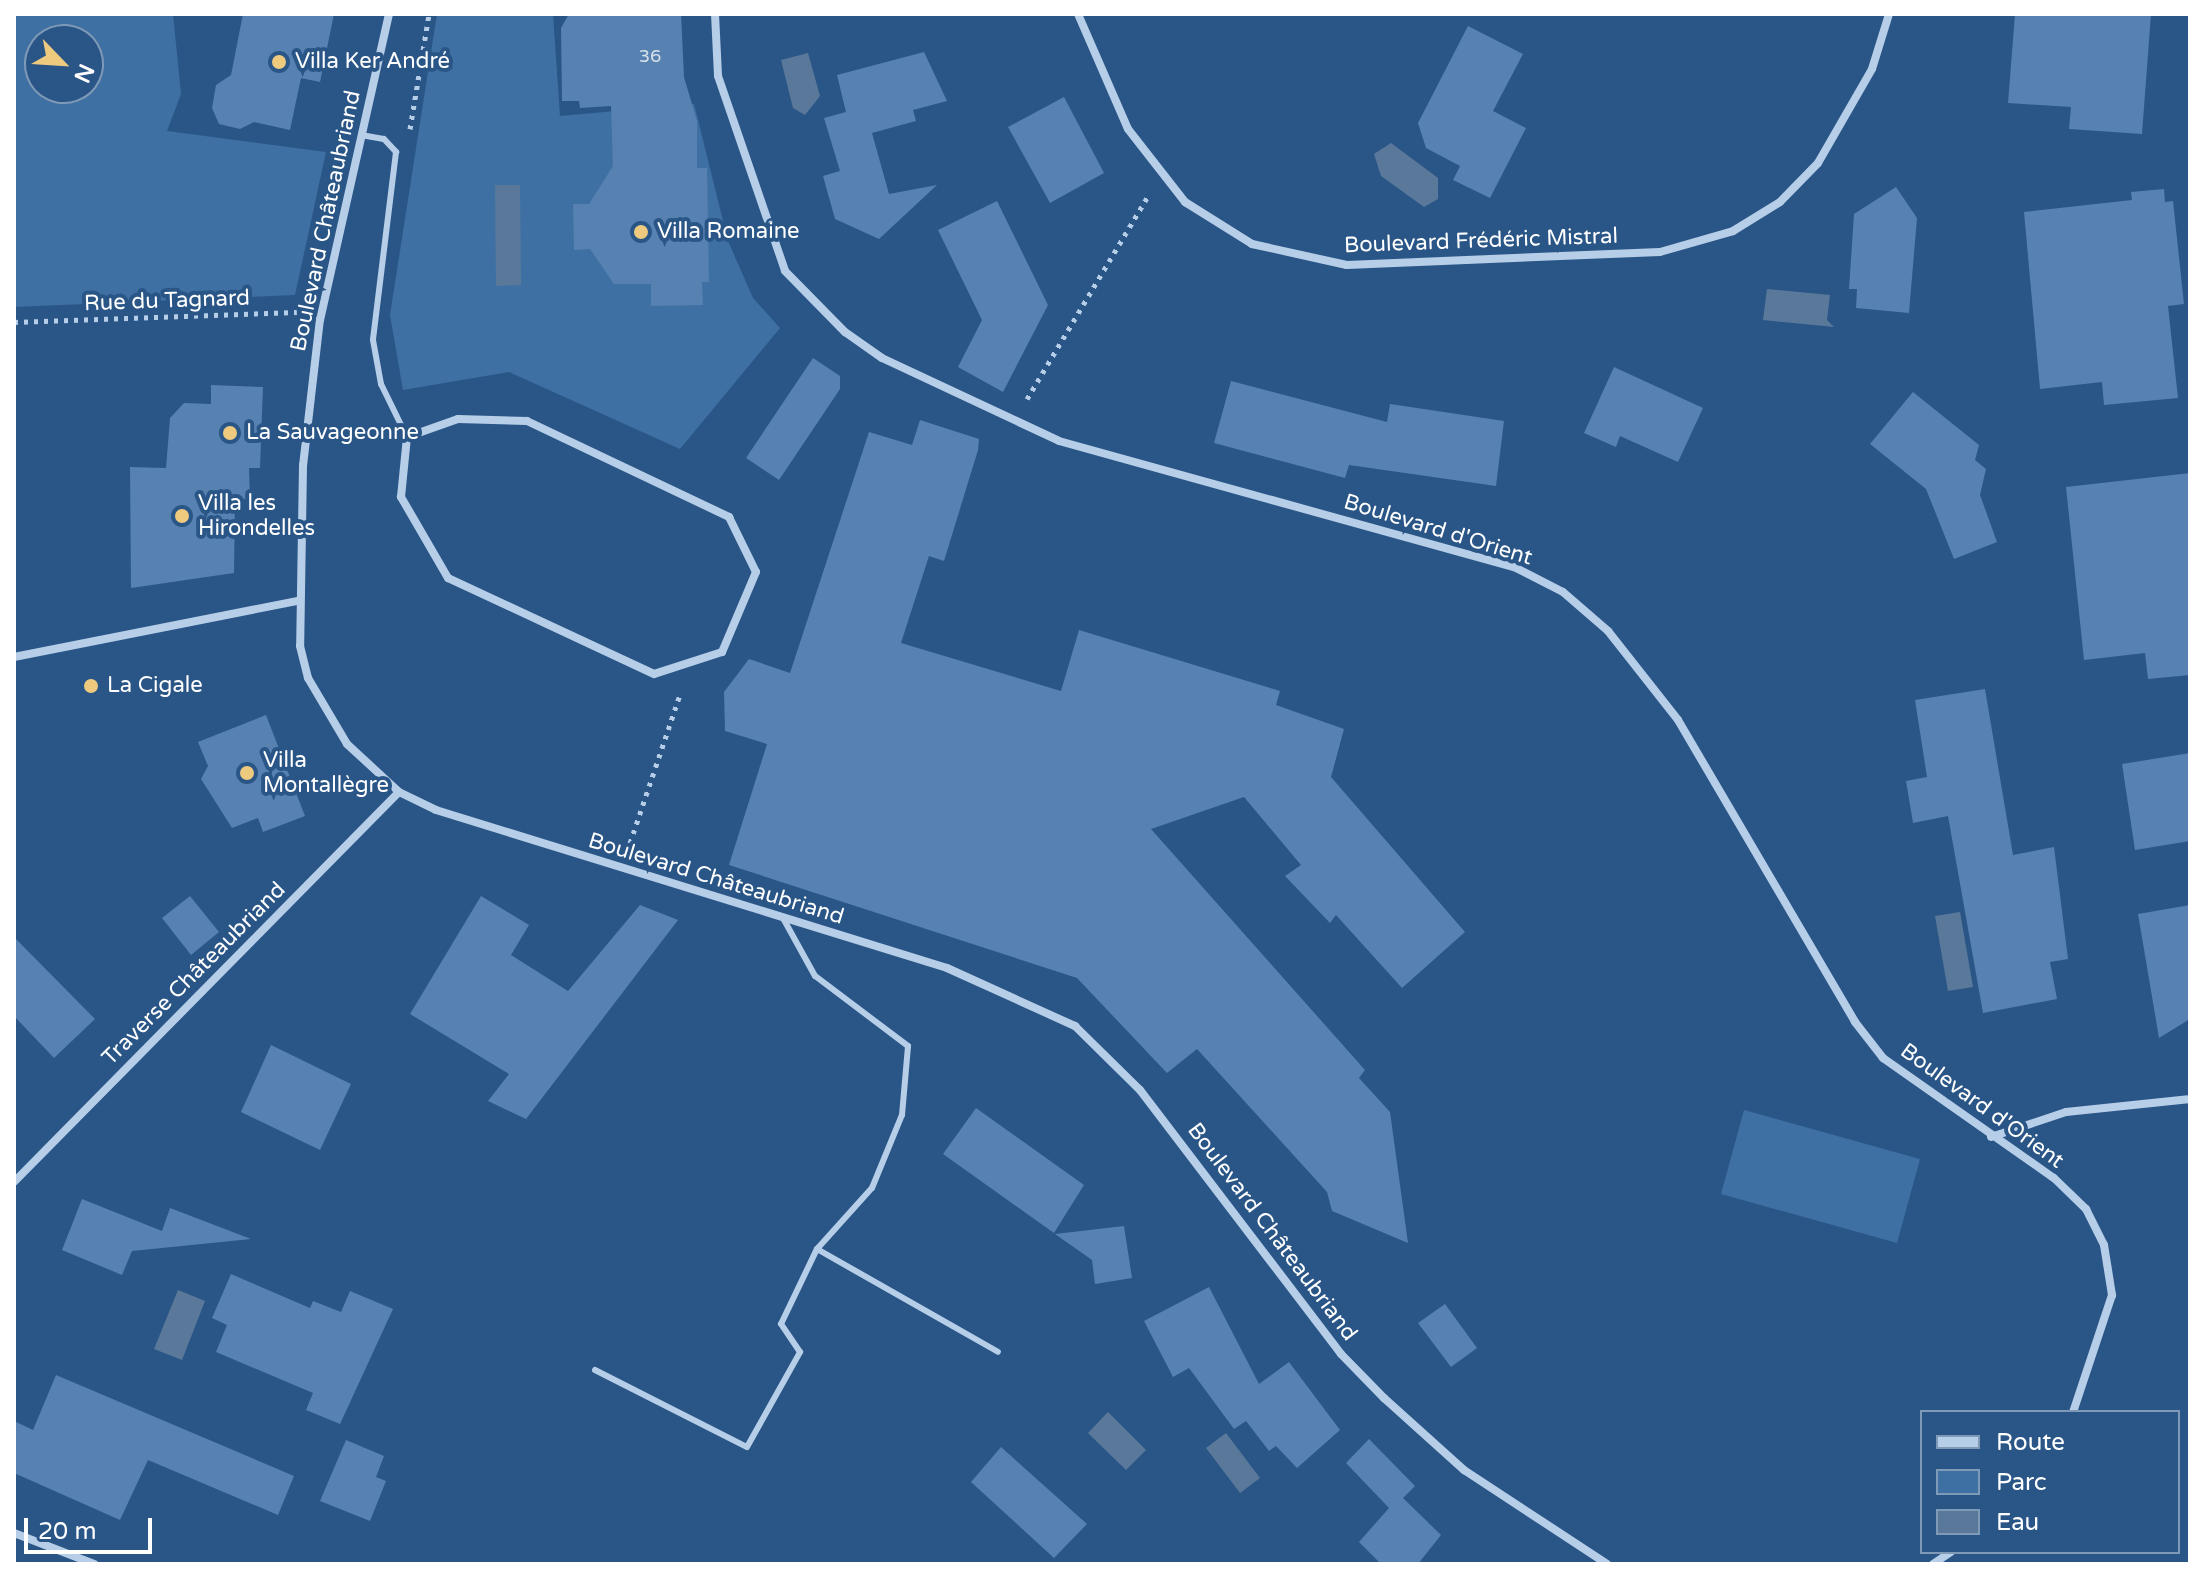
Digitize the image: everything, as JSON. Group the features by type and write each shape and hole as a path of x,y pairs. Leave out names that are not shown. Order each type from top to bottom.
{"street":[{"name":"Boulevard Châteaubriand","path":"389,14 320,319 303,465 297,601 308,678 325,711 369,768 399,792 474,824 947,968 1075,1026 1140,1090 1341,1354 1384,1398 1464,1470 1607,1564"},
{"name":"Boulevard d'Orient","path":"715,14 718,76 785,271 812,303 882,358 1059,441 1514,567 1563,592 1608,631 1654,683 1883,1058 1991,1137 2054,1178 2086,1209 2104,1245 2112,1295 2074,1410"},
{"name":"Boulevard Frédéric Mistral","path":"1078,14 1128,129 1159,176 1185,202 1252,244 1347,265 1660,252 1733,231 1780,202 1808,172 1851,110 1889,14"},
{"path":"458,419 527,421 729,517 756,572 722,652 654,674 448,578 401,497 407,437 458,419"},
{"path":"14,657 297,601"},
{"name":"Traverse Châteaubriand","path":"14,1182 399,792"},
{"path":"1991,1137 2066,1112 2190,1099"},
{"path":"14,1533 94,1564"}],"lane":[{"path":"361,135 384,139 396,152 373,340 381,384 407,437"},
{"path":"595,1370 747,1447 800,1352 781,1324 817,1249 872,1188 902,1115 908,1046 815,976 783,918"},
{"path":"817,1249 998,1352"}],"path":[{"path":"400,127 410,129 429,14"},
{"path":"1014,421 1159,176"},
{"name":"Rue du Tagnard","path":"14,322 296,312 320,319"},
{"path":"629,845 676,704"}],"green space":[{"path":"14,14 173,14 181,94 167,131 326,152 295,295 14,307"},
{"path":"437,14 553,14 560,116 694,104 728,241 753,298 780,328 680,449 509,372 403,390 390,315"},
{"path":"1744,1110 1920,1159 1897,1243 1721,1194"}],"water":[{"path":"808,53 820,96 805,115 793,108 781,60"},
{"path":"1391,143 1438,178 1438,199 1424,207 1381,176 1374,154"},
{"path":"495,185 520,185 521,285 496,286"},
{"path":"1767,289 1830,295 1827,320 1834,327 1763,320"},
{"path":"1960,912 1973,987 1948,991 1935,916"},
{"path":"178,1290 205,1301 182,1360 154,1349"},
{"path":"1108,1412 1146,1450 1126,1470 1088,1433"},
{"path":"1226,1433 1260,1478 1240,1493 1206,1448"}],"building":[{"name":"Villa Ker André","path":"243,14 334,14 320,82 301,78 290,130 254,122 240,129 219,124 212,108 216,85 231,75"},
{"path":"569,14 681,14 684,77 697,121 697,168 707,168 709,282 702,282 703,305 651,306 651,284 614,284 590,249 574,250 573,204 589,204 613,166 611,106 580,108 579,101 562,101 561,28"},
{"path":"2015,14 2151,14 2142,134 2069,129 2071,107 2008,103"},
{"path":"1468,26 1523,54 1493,111 1526,128 1490,198 1453,180 1460,166 1426,148 1418,123"},
{"path":"924,52 947,101 913,110 916,121 872,133 889,194 937,185 879,239 835,219 823,176 840,171 824,118 846,112 837,75"},
{"path":"1064,97 1104,173 1050,203 1008,127"},
{"path":"1896,187 1917,218 1909,313 1856,308 1857,289 1849,289 1854,214"},
{"path":"2164,189 2165,202 2173,201 2184,304 2168,306 2178,398 2104,405 2102,382 2040,389 2024,212 2132,200 2131,192"},
{"path":"997,201 1048,305 1003,392 958,367 982,320 938,230"},
{"path":"813,358 840,376 840,389 779,480 746,458"},
{"path":"1614,367 1703,408 1678,462 1620,436 1616,447 1584,433"},
{"path":"1231,381 1387,422 1390,404 1504,421 1496,486 1349,465 1345,478 1214,443"},
{"path":"211,385 263,387 260,468 249,468 250,499 235,499 234,573 131,588 130,467 166,468 170,418 184,403 211,404"},
{"path":"1913,392 1979,445 1975,460 1986,469 1980,495 1997,542 1954,559 1926,489 1870,444"},
{"path":"920,420 979,439 944,561 929,556 901,643 1061,691 1079,630 1280,691 1276,705 1344,729 1331,777 1465,932 1402,988 1336,915 1330,923 1285,876 1301,865 1244,797 1151,829 1365,1070 1359,1078 1390,1112 1408,1243 1332,1211 1327,1192 1197,1049 1167,1073 1077,978 729,865 767,744 725,731 724,692 749,659 790,673 869,432 912,445"},
{"path":"2190,473 2190,675 2148,679 2145,653 2084,660 2066,487"},
{"path":"1985,689 2013,855 2054,847 2068,959 2050,962 2057,999 1983,1013 1948,816 1913,823 1906,781 1927,777 1915,700"},
{"name":"Villa Montallègre","path":"266,715 305,816 263,832 258,818 232,828 201,779 208,766 198,742"},
{"path":"2190,753 2190,841 2135,850 2122,764"},
{"path":"190,896 219,932 191,955 162,918"},
{"path":"481,896 529,925 511,955 568,991 640,905 678,920 526,1119 488,1101 509,1074 410,1014"},
{"path":"2190,905 2190,1019 2159,1038 2138,914"},
{"path":"14,937 95,1019 54,1058 14,1016"},
{"path":"271,1045 351,1084 320,1150 241,1112"},
{"path":"976,1108 1084,1185 1054,1233 943,1154"},
{"path":"82,1199 162,1231 170,1208 251,1239 132,1251 122,1275 62,1250"},
{"path":"1124,1226 1132,1278 1095,1284 1092,1260 1055,1234"},
{"path":"231,1274 310,1308 313,1301 341,1312 350,1291 393,1309 340,1424 306,1410 313,1393 216,1352 227,1325 212,1318"},
{"path":"1209,1287 1259,1384 1289,1362 1340,1430 1297,1468 1276,1446 1269,1451 1246,1421 1234,1429 1189,1368 1173,1377 1144,1321"},
{"path":"1445,1304 1477,1348 1451,1367 1418,1323"},
{"path":"56,1375 294,1476 278,1515 148,1460 120,1520 14,1473 14,1421 33,1430"},
{"path":"1369,1439 1415,1486 1403,1498 1441,1535 1418,1564 1381,1564 1359,1542 1389,1508 1346,1463"},
{"path":"346,1440 384,1456 376,1477 386,1481 370,1521 320,1501"},
{"path":"1001,1447 1087,1524 1054,1558 971,1482"}],"place":[{"name":"Villa Ker André","path":"279,62"},
{"name":"Villa Romaine","path":"641,232"},
{"name":"La Sauvageonne","path":"230,433"},
{"name":"Villa les Hirondelles","path":"182,516"},
{"name":"La Cigale","path":"91,686"},
{"name":"Villa Montallègre","path":"247,773"}]}
